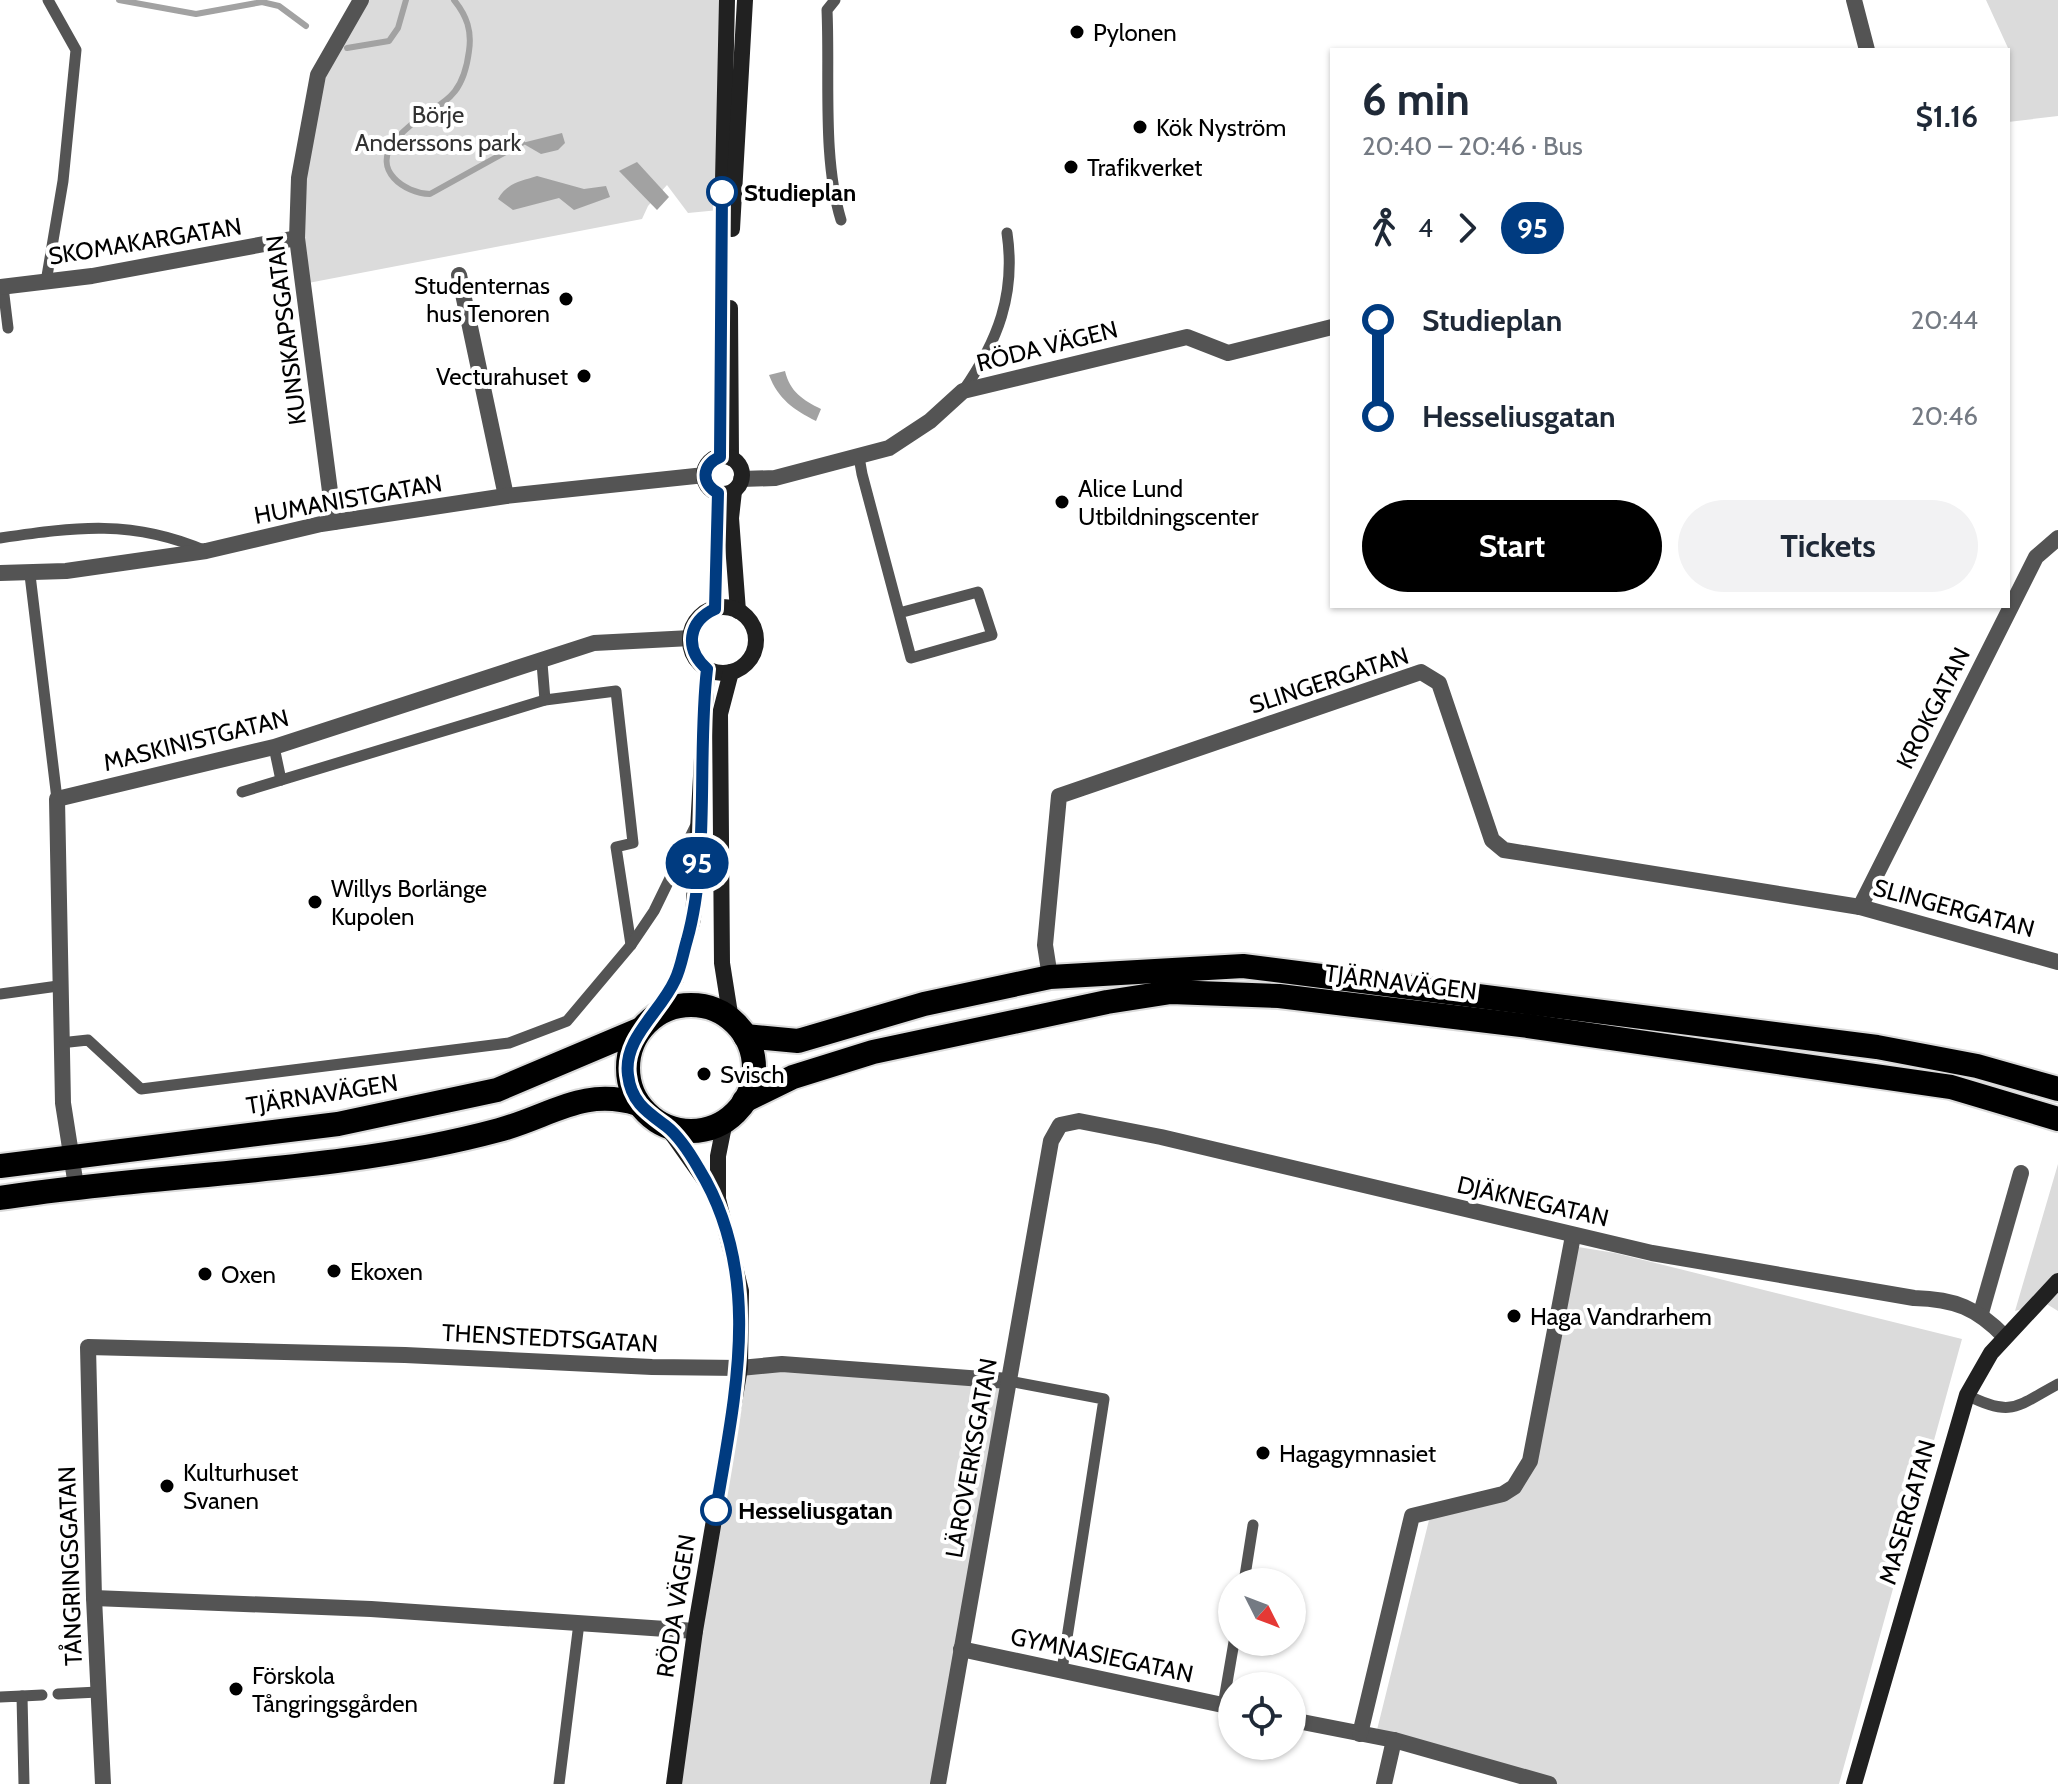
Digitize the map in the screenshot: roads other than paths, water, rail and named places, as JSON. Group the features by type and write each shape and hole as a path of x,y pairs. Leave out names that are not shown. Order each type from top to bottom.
{"highway":[{"name":"TJÄRNAVÄGEN","path":"738,1028 798,1041 924,1004 1050,977 1243,966 1877,1047 1977,1066 2058,1089"},
{"name":"TJÄRNAVÄGEN","path":"744,1101 793,1077 873,1052 1107,1002 1171,992 1308,999 1544,1028 1951,1087 2058,1119"},
{"path":"694,1005 707,1007 738,1028 754,1069 744,1101 725,1121 707,1130 687,1132 667,1127 651,1118 638,1104 628,1074 628,1058 648,1023 694,1005"},
{"name":"TJÄRNAVÄGEN","path":"0,1166 338,1124 497,1090 648,1023"},
{"path":"0,1198 76,1186 349,1161 499,1130 598,1096 638,1104"}],"street":[{"name":"KUNSKAPSGATAN","path":"334,522 297,238 299,178 318,75 361,0"},
{"path":"725,457 727,0"},
{"path":"727,229 745,0"},
{"path":"1854,0 1866,48"},
{"name":"SKOMAKARGATAN","path":"2,287 233,253 297,238"},
{"path":"459,275 506,496"},
{"name":"RÖDA VÄGEN","path":"731,488 889,448 930,421 963,391 1187,337 1228,353 1330,328"},
{"path":"725,457 709,463 705,475 709,487 731,488"},
{"path":"715,609 731,488 740,467 725,457"},
{"name":"HUMANISTGATAN","path":"0,573 30,575 206,551 334,522 506,496 705,475"},
{"path":"731,488 738,611"},
{"name":"KROKGATAN","path":"1860,907 2036,557 2058,538"},
{"path":"715,609 738,611 752,624 756,644 748,662 731,672 707,669 694,656 691,638 698,619 715,609"},
{"name":"MASKINISTGATAN","path":"57,799 274,747 542,663 594,643 691,638"},
{"path":"648,1023 676,979 693,919 700,816 702,711 707,669"},
{"path":"731,672 720,714 722,963 738,1028"},
{"name":"SLINGERGATAN","path":"1050,977 1045,945 1059,796 1421,672 1439,683 1492,840 1504,850 1860,907 2058,962"},
{"path":"57,799 60,1043 63,1103 76,1186"},
{"name":"RÖDA VÄGEN","path":"674,1784 695,1631 740,1368 741,1291 718,1199 718,1156 725,1121"},
{"name":"DJÄKNEGATAN","path":"1051,1141 1060,1125 1079,1121 1161,1137 1573,1236 1683,1259 1914,1298 1953,1301 1981,1313 2005,1337"},
{"name":"RÖDA VÄGEN","path":"667,1127 718,1199"},
{"name":"LÄROVERKSGATAN","path":"938,1784 1051,1141"},
{"path":"1981,1313 2021,1173"},
{"path":"1360,1734 1412,1516 1503,1494 1514,1487 1530,1461 1573,1236"},
{"name":"MASERGATAN","path":"1854,1784 1967,1395 1982,1366 2005,1337 2058,1281"},
{"name":"THENSTEDTSGATAN","path":"88,1347 740,1368 782,1364 1009,1381"},
{"name":"TÅNGRINGSGATAN","path":"88,1347 94,1598 103,1784"},
{"path":"94,1598 371,1609 695,1631"},
{"name":"GYMNASIEGATAN","path":"961,1649 1218,1704"},
{"path":"1306,1723 1394,1740 1549,1784"},
{"path":"1384,1784 1394,1740"}],"lane":[{"path":"46,282 63,181 76,50 48,0"},
{"path":"835,0 827,10 833,195 841,220"},
{"path":"963,391 998,333 1008,300 1010,268 1007,233"},
{"path":"2,287 8,328"},
{"path":"859,457 899,613 911,658 992,635 978,592 899,613"},
{"path":"0,538 85,526 117,528 170,536 206,551"},
{"path":"30,575 57,799"},
{"path":"542,663 545,700"},
{"path":"242,792 545,700 616,691 633,843 616,847 631,945"},
{"path":"274,747 281,780"},
{"path":"60,1043 88,1040 141,1089 509,1043 567,1021 631,945 654,911 700,816"},
{"path":"0,994 58,986"},
{"path":"1009,1381 1104,1399 1062,1670"},
{"path":"1967,1395 1997,1409 2012,1408 2058,1384"},
{"path":"1246,1568 1253,1525"},
{"path":"559,1784 579,1623"},
{"path":"58,1694 98,1692"},
{"path":"0,1697 42,1695"},
{"path":"22,1696 24,1784"}],"waterway":[{"path":"119,0 196,14 262,2 279,6 306,26"},
{"path":"347,48 389,41 398,28 406,0"},
{"path":"454,0 469,30 465,71 459,86 450,96 406,129 394,142 388,152 389,170 401,184 430,194 522,143"}],"place":[{"name":"Pylonen","path":"1077,32"},
{"name":"Kök Nyström","path":"1140,127"},
{"name":"Trafikverket","path":"1071,167"},
{"name":"Studieplan","path":"722,192"},
{"name":"Studenternas hus Tenoren","path":"566,299"},
{"name":"Vecturahuset","path":"584,376"},
{"name":"Alice Lund Utbildningscenter","path":"1062,502"},
{"name":"Willys Borlänge Kupolen","path":"315,902"},
{"name":"Svisch","path":"704,1074"},
{"name":"Ekoxen","path":"334,1271"},
{"name":"Oxen","path":"205,1274"},
{"name":"Haga Vandrarhem","path":"1514,1316"},
{"name":"Hagagymnasiet","path":"1263,1453"},
{"name":"Kulturhuset Svanen","path":"167,1486"},
{"name":"Hesseliusgatan","path":"716,1510"},
{"name":"Förskola Tångringsgården","path":"236,1689"}],"park label":[{"name":"Börje Anderssons park","path":"438,128"}]}
